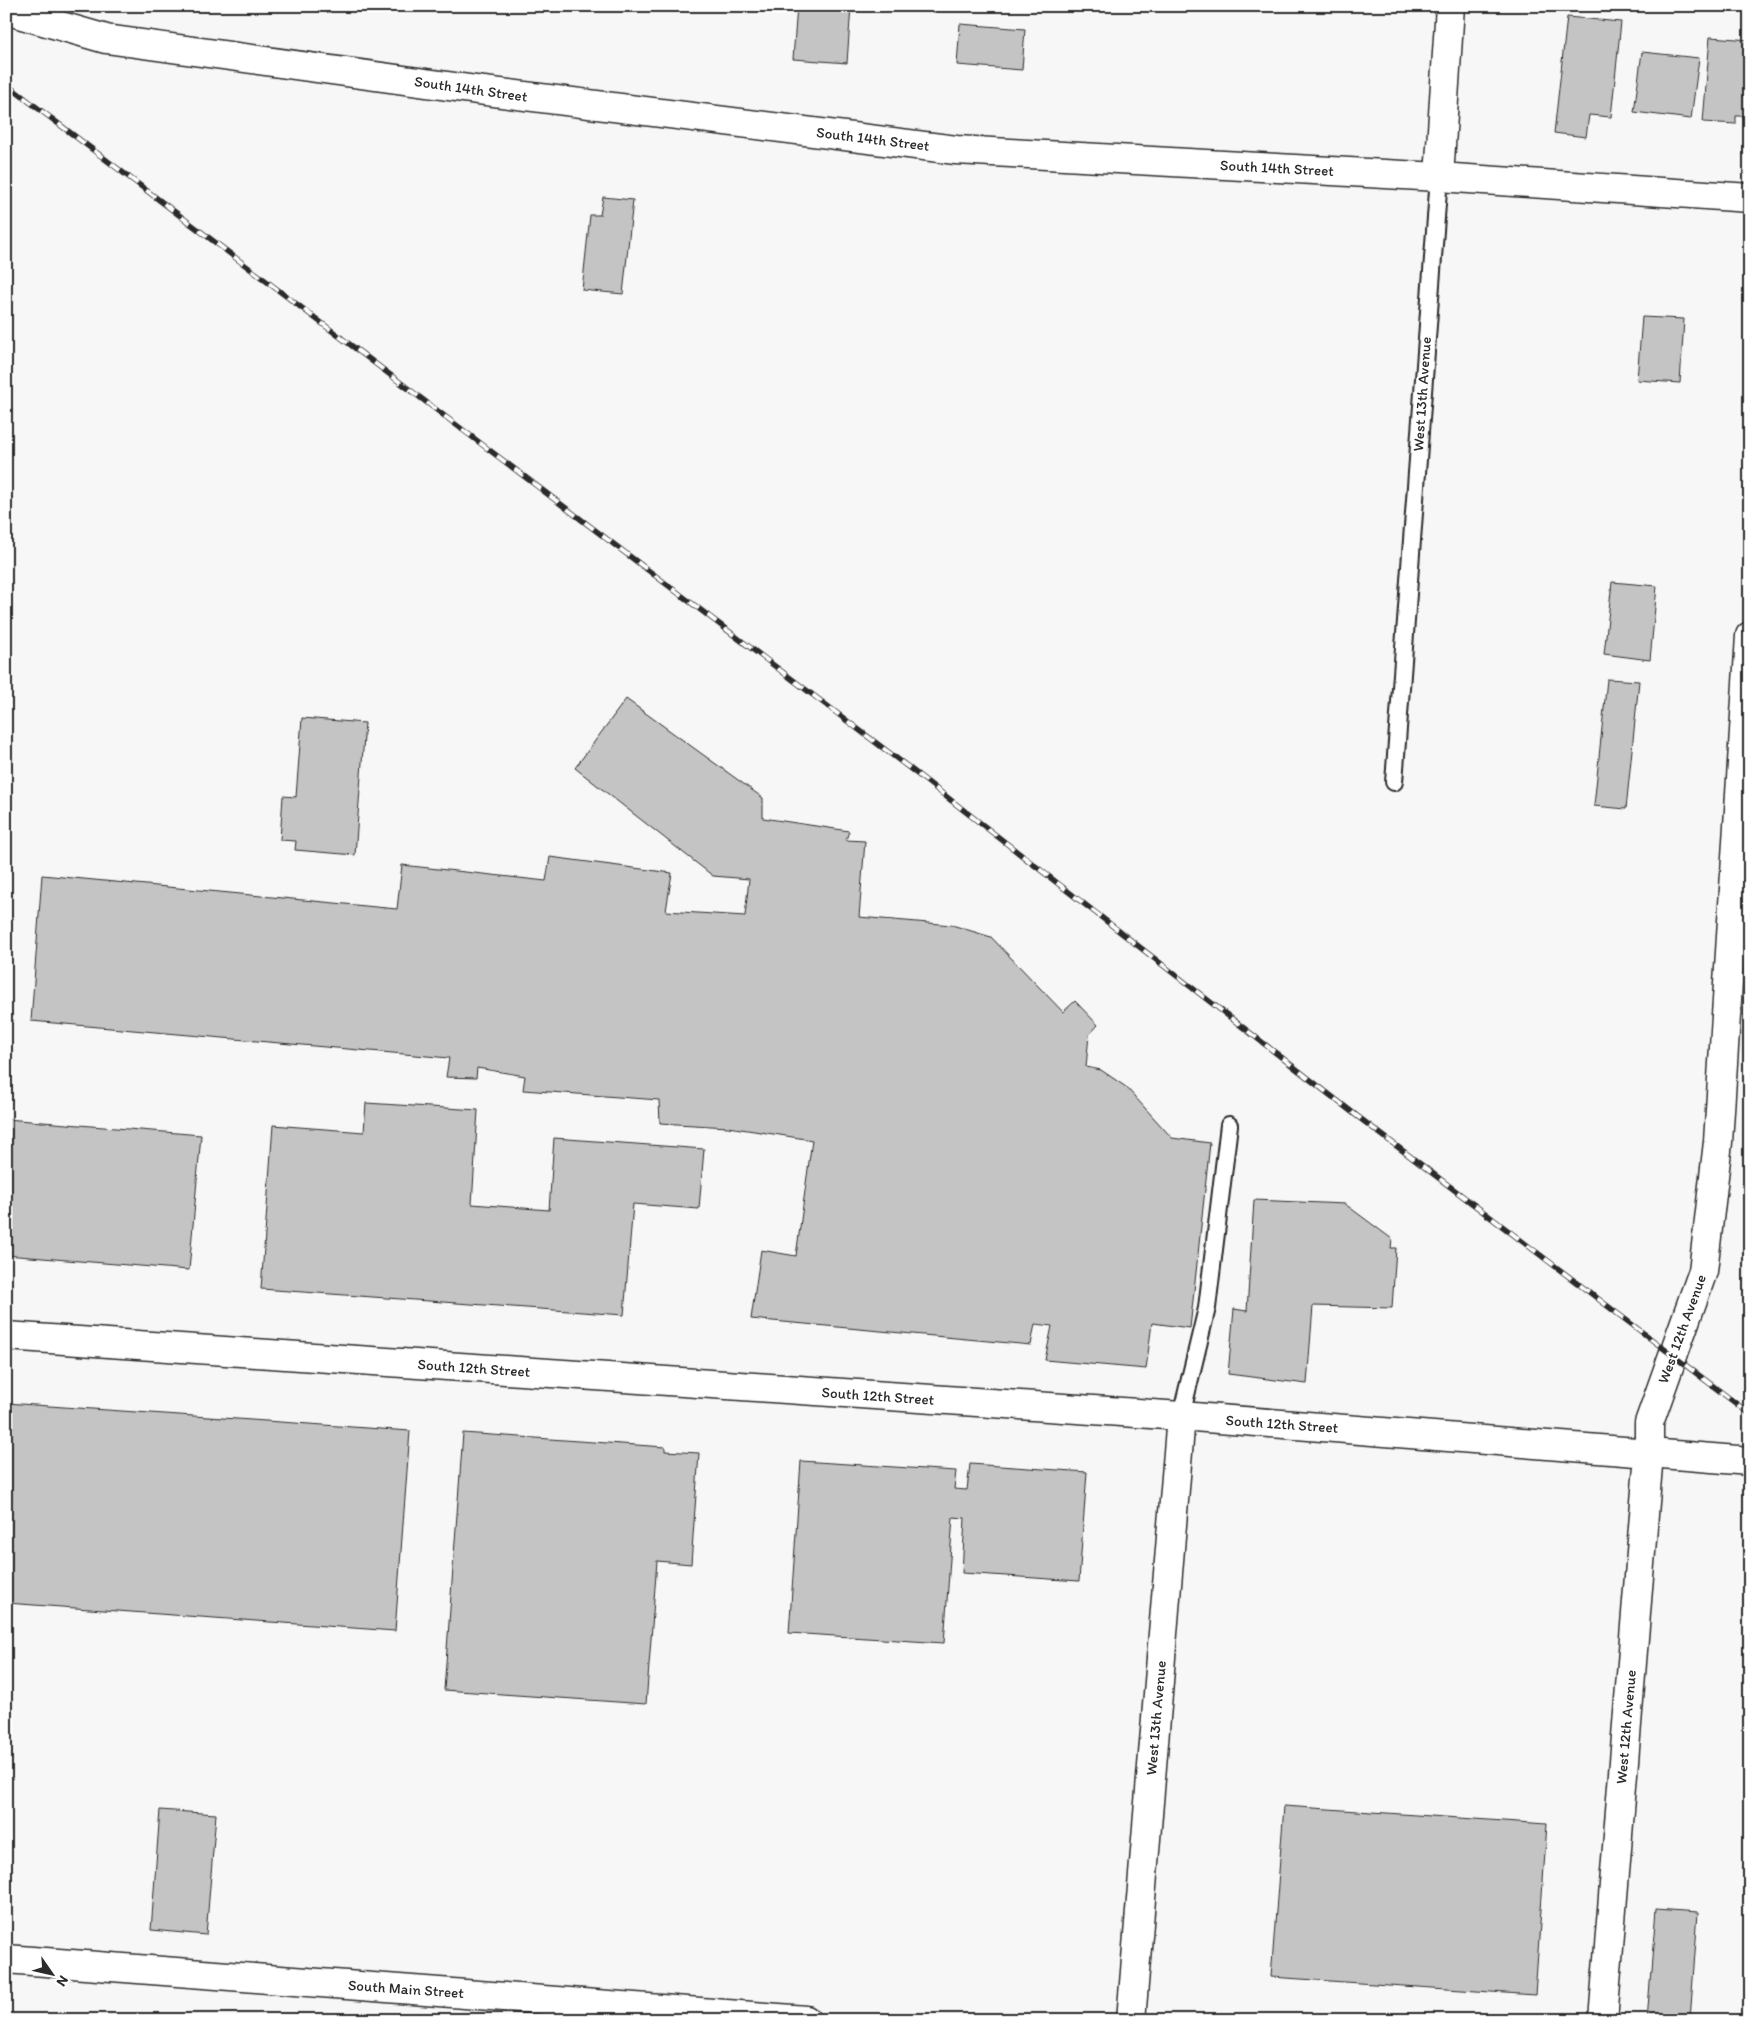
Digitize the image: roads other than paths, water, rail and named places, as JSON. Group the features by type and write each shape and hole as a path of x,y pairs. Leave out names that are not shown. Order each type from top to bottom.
{"street":[{"name":"West 13th Avenue","path":"1439,177 1450,6"},
{"name":"South 14th Street","path":"6,8 19,14 106,39 477,90 956,150 1439,177 1750,198"},
{"name":"West 12th Avenue","path":"1603,2020 1649,1453 1648,1423 1703,1271 1718,1142 1750,636"},
{"name":"South 12th Street","path":"6,1336 1181,1416 1750,1461"},
{"name":"West 13th Avenue","path":"1131,2020 1181,1416"},
{"name":"South Main Street","path":"6,1959 806,2020"}],"lane":[{"name":"West 13th Avenue","path":"1394,782 1439,177"},
{"path":"1181,1416 1207,1308 1230,1125"}],"railway":[{"path":"6,84 912,770 1357,1116 1750,1414"}]}
